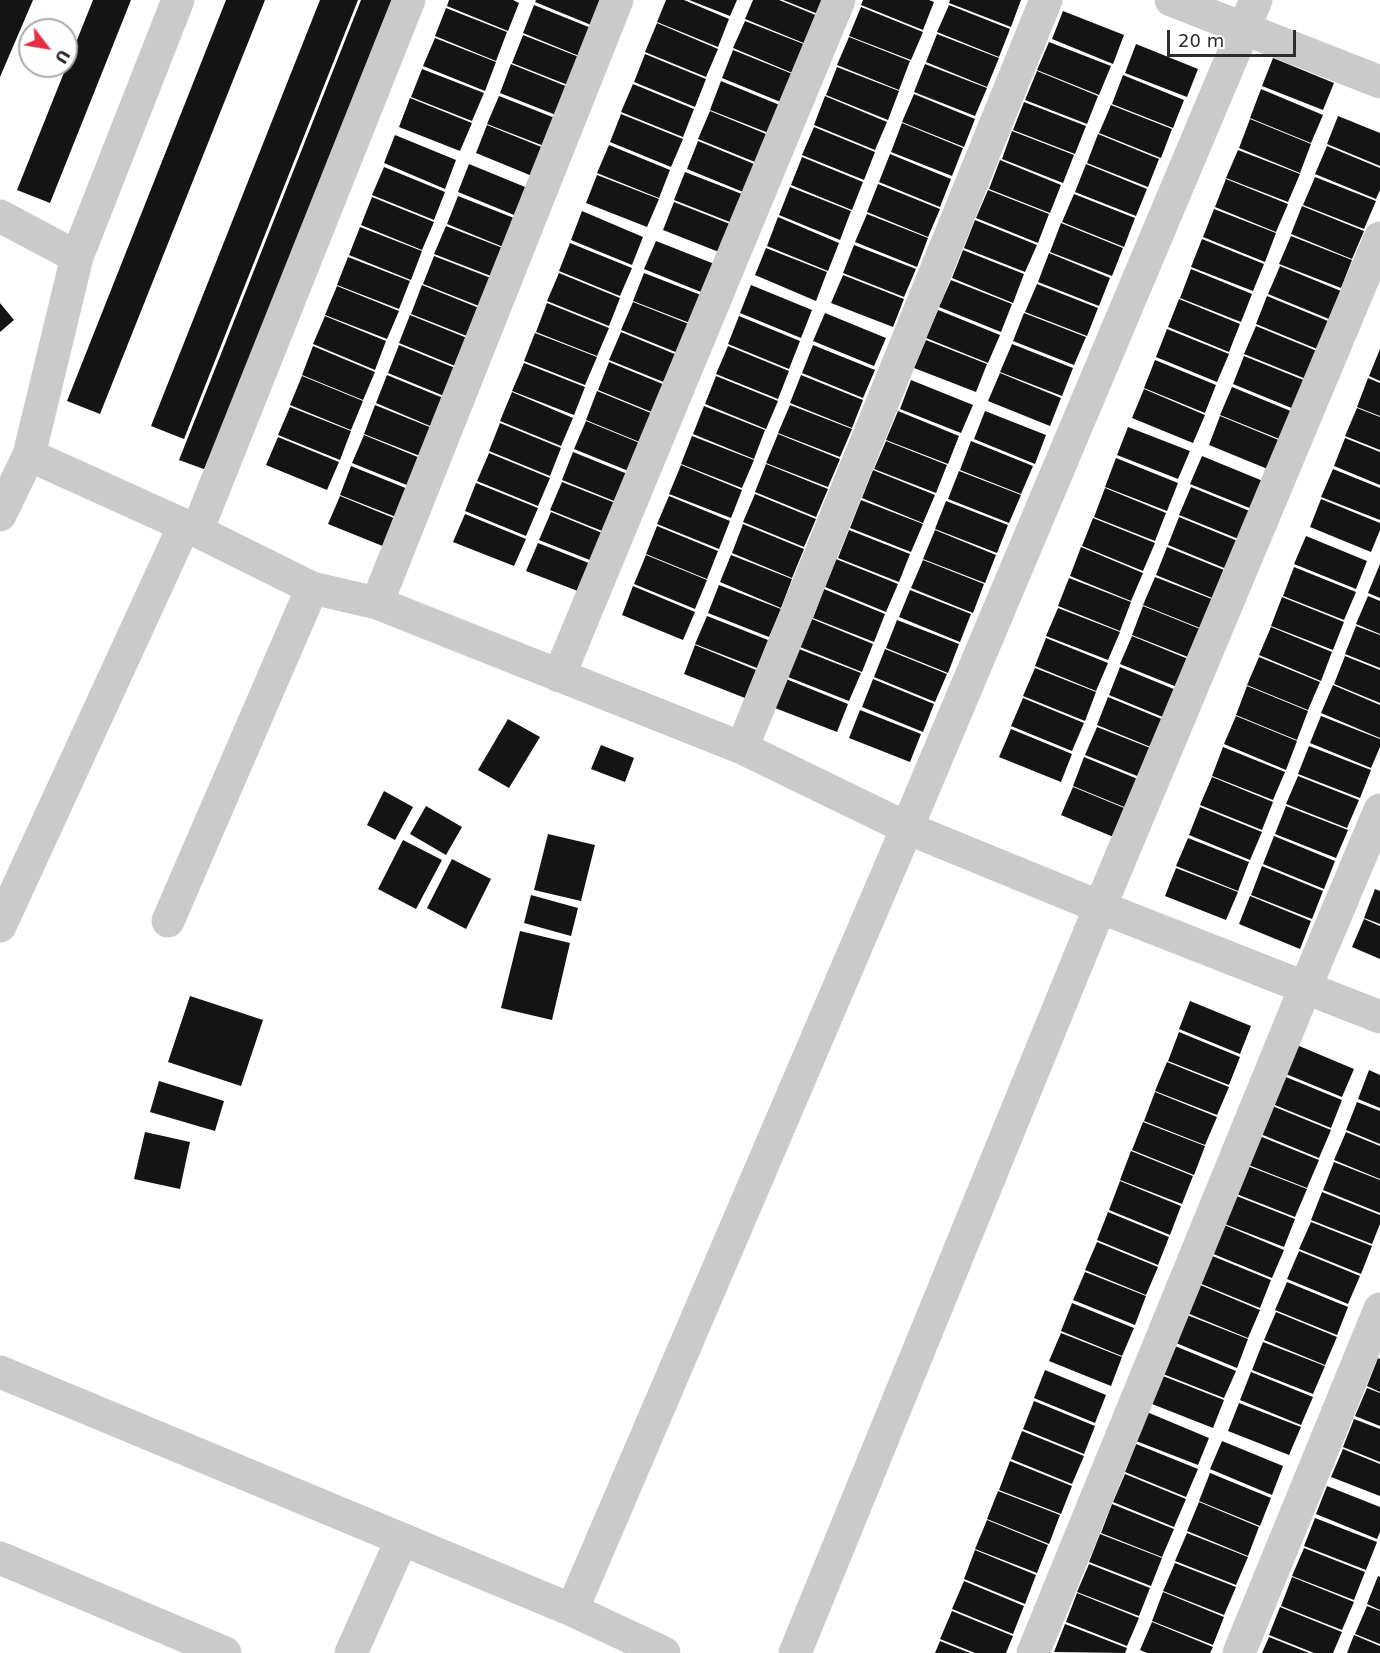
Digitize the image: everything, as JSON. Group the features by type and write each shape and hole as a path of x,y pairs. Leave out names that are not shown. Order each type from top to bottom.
{"street":[{"path":"0,515 29,455 77,257 178,0"},
{"path":"0,926 191,529 409,0"},
{"path":"377,603 617,0"},
{"path":"559,676 839,0"},
{"path":"742,748 1046,0"},
{"path":"1171,0 1250,14 1380,82"},
{"path":"572,1610 907,828 1250,14"},
{"path":"0,216 77,257"},
{"path":"795,1653 1100,907 1380,238"},
{"path":"29,455 191,529 312,588 377,603 742,748 907,828 1380,1017"},
{"path":"168,921 312,588"},
{"path":"1033,1653 1380,810"},
{"path":"1239,1653 1380,1309"},
{"path":"0,1372 572,1610 664,1653"},
{"path":"351,1653 402,1539"},
{"path":"0,1558 225,1653"}],"building":[{"path":"0,0 33,0 25,18 18,18 18,35 0,77"},
{"path":"93,0 131,0 50,203 17,190 62,78 78,78 78,38"},
{"path":"226,0 265,0 100,414 67,401"},
{"path":"320,0 358,0 184,439 151,426"},
{"path":"361,0 400,0 212,472 179,460"},
{"path":"449,0 513,0 519,3 508,31 447,6"},
{"path":"536,0 607,0 596,27 535,2"},
{"path":"666,0 684,0 729,19 718,47 657,22"},
{"path":"689,0 737,0 730,16"},
{"path":"753,0 779,0 818,16 806,44 745,19"},
{"path":"783,0 824,0 818,14"},
{"path":"863,0 929,0 934,2 923,30 861,5"},
{"path":"950,0 1021,0 1011,27 949,3"},
{"path":"534,5 596,30 584,58 523,33"},
{"path":"949,5 1010,29 999,57 937,32"},
{"path":"861,7 923,32 911,60 849,36"},
{"path":"446,8 507,32 496,61 435,36"},
{"path":"1063,11 1124,35 1113,64 1052,39"},
{"path":"745,21 806,45 795,74 733,48"},
{"path":"657,23 718,49 706,77 645,52"},
{"path":"937,34 999,58 987,87 926,62"},
{"path":"523,35 584,59 573,87 512,63"},
{"path":"849,37 910,61 899,90 837,65"},
{"path":"435,38 496,62 485,91 423,66"},
{"path":"1049,42 1111,66 1099,95 1037,70"},
{"path":"1136,44 1198,69 1187,97 1125,73"},
{"path":"733,50 795,75 783,103 722,78"},
{"path":"645,54 706,79 695,107 634,82"},
{"path":"1273,58 1334,83 1323,110 1262,86"},
{"path":"511,64 573,89 561,117 500,93"},
{"path":"925,64 987,88 975,116 914,92"},
{"path":"837,67 899,91 888,120 826,95"},
{"path":"422,69 484,93 472,121 411,97"},
{"path":"1037,71 1098,96 1087,124 1025,100"},
{"path":"1123,75 1184,100 1173,128 1112,104"},
{"path":"721,81 782,106 771,134 710,110"},
{"path":"633,84 694,109 683,137 621,112"},
{"path":"1261,89 1323,115 1311,143 1250,118"},
{"path":"914,94 975,119 964,147 902,122"},
{"path":"499,96 560,120 549,148 487,124"},
{"path":"825,96 887,122 875,150 814,125"},
{"path":"410,98 472,123 460,151 399,127"},
{"path":"1024,102 1086,126 1075,154 1013,130"},
{"path":"1111,105 1172,129 1161,158 1099,133"},
{"path":"710,111 771,136 760,164 698,139"},
{"path":"621,114 683,139 671,167 610,142"},
{"path":"1338,116 1380,133 1380,166 1327,144"},
{"path":"1250,119 1311,144 1300,173 1239,148"},
{"path":"902,123 963,148 952,176 891,152"},
{"path":"487,125 549,150 537,178 476,153"},
{"path":"814,127 875,152 864,180 802,155"},
{"path":"1012,131 1074,155 1063,183 1002,159"},
{"path":"1098,134 1159,159 1148,187 1087,163"},
{"path":"395,135 456,160 445,189 384,163"},
{"path":"698,141 759,166 748,194 687,169"},
{"path":"609,145 670,170 659,198 597,173"},
{"path":"1327,146 1380,168 1380,190 1376,199 1315,174"},
{"path":"1238,150 1300,174 1288,202 1226,178"},
{"path":"890,154 951,179 940,207 879,182"},
{"path":"802,157 863,182 852,210 791,185"},
{"path":"1000,160 1061,185 1050,213 989,189"},
{"path":"469,164 530,189 519,217 458,192"},
{"path":"1086,164 1147,189 1136,216 1075,192"},
{"path":"384,167 445,192 434,220 372,195"},
{"path":"685,172 747,196 735,224 674,200"},
{"path":"597,175 659,199 647,227 586,203"},
{"path":"1315,177 1376,201 1364,229 1303,205"},
{"path":"1226,179 1288,204 1276,232 1215,207"},
{"path":"878,184 940,209 928,237 867,212"},
{"path":"790,187 851,211 840,240 779,215"},
{"path":"988,190 1049,214 1038,243 976,218"},
{"path":"1074,194 1135,218 1124,247 1062,222"},
{"path":"458,196 519,220 508,249 447,224"},
{"path":"372,197 434,222 422,250 361,225"},
{"path":"674,202 735,226 724,254 663,230"},
{"path":"1302,206 1364,231 1352,259 1291,234"},
{"path":"1214,209 1276,233 1265,262 1203,237"},
{"path":"582,211 643,237 632,265 571,240"},
{"path":"867,214 928,238 917,267 855,242"},
{"path":"778,217 839,243 828,271 767,246"},
{"path":"975,220 1037,245 1025,272 964,248"},
{"path":"1061,223 1123,248 1112,276 1050,252"},
{"path":"446,226 508,250 496,278 434,254"},
{"path":"360,227 422,251 411,280 349,255"},
{"path":"1291,236 1352,260 1341,288 1279,264"},
{"path":"1202,239 1264,264 1253,291 1191,267"},
{"path":"656,241 717,265 706,294 644,269"},
{"path":"570,243 632,268 620,296 559,271"},
{"path":"854,245 916,269 904,297 843,273"},
{"path":"766,248 827,272 816,301 755,275"},
{"path":"963,250 1024,274 1013,303 952,278"},
{"path":"1049,253 1110,278 1099,306 1038,282"},
{"path":"434,256 496,280 484,308 423,284"},
{"path":"348,257 410,281 399,309 337,285"},
{"path":"1280,266 1341,291 1329,319 1268,294"},
{"path":"1191,269 1252,294 1241,322 1180,298"},
{"path":"559,273 620,298 609,326 547,301"},
{"path":"644,273 706,297 695,325 633,301"},
{"path":"843,275 904,299 893,327 831,303"},
{"path":"951,280 1012,304 1001,332 939,307"},
{"path":"1037,284 1098,308 1087,336 1025,312"},
{"path":"422,285 484,310 472,338 411,314"},
{"path":"751,285 812,310 801,338 740,313"},
{"path":"337,286 399,311 387,339 325,315"},
{"path":"1267,296 1328,321 1317,349 1256,324"},
{"path":"1179,299 1240,324 1229,352 1168,327"},
{"path":"633,302 694,326 683,355 621,330"},
{"path":"0,303 14,320 0,332"},
{"path":"547,303 609,328 597,356 536,332"},
{"path":"938,310 1000,335 988,363 926,338"},
{"path":"825,313 886,338 874,366 813,341"},
{"path":"1024,313 1086,337 1074,365 1013,341"},
{"path":"410,315 472,340 460,368 399,343"},
{"path":"325,316 386,341 375,370 313,344"},
{"path":"739,316 800,341 789,369 728,344"},
{"path":"1256,326 1317,351 1306,379 1244,354"},
{"path":"1167,329 1229,354 1217,382 1156,357"},
{"path":"621,332 682,357 671,385 609,360"},
{"path":"535,333 597,357 585,385 524,361"},
{"path":"926,340 987,364 976,392 914,368"},
{"path":"1012,344 1073,368 1062,396 1000,372"},
{"path":"399,345 460,370 449,398 388,373"},
{"path":"813,345 875,370 863,398 802,373"},
{"path":"313,346 375,372 363,400 302,375"},
{"path":"728,346 789,371 778,399 716,374"},
{"path":"1380,349 1380,381 1369,376"},
{"path":"1244,356 1306,381 1294,409 1233,384"},
{"path":"1155,360 1216,385 1205,413 1144,388"},
{"path":"609,362 670,387 659,415 598,390"},
{"path":"524,363 585,387 574,415 512,391"},
{"path":"1000,373 1061,398 1050,426 988,401"},
{"path":"387,375 448,400 437,429 376,403"},
{"path":"801,375 863,400 852,428 790,403"},
{"path":"302,376 363,401 351,430 290,405"},
{"path":"716,376 778,401 766,429 705,404"},
{"path":"1368,378 1380,383 1380,416 1357,407"},
{"path":"911,380 973,405 961,433 900,409"},
{"path":"1232,387 1293,412 1282,440 1220,415"},
{"path":"1144,389 1205,415 1193,443 1132,418"},
{"path":"597,391 658,416 647,445 586,420"},
{"path":"512,392 573,418 561,446 500,421"},
{"path":"375,405 437,430 425,458 364,434"},
{"path":"790,405 852,429 840,457 778,433"},
{"path":"704,406 765,430 754,459 693,434"},
{"path":"290,407 351,431 340,460 278,435"},
{"path":"1357,408 1380,417 1380,450 1345,436"},
{"path":"898,411 959,436 948,464 886,440"},
{"path":"985,411 1046,435 1035,464 974,439"},
{"path":"1220,416 1281,441 1270,470 1209,445"},
{"path":"586,421 647,446 636,474 574,449"},
{"path":"500,423 561,448 550,476 489,451"},
{"path":"1128,427 1190,451 1178,479 1117,455"},
{"path":"778,434 840,459 828,487 766,463"},
{"path":"364,435 425,460 414,488 352,463"},
{"path":"692,436 754,460 742,488 681,464"},
{"path":"278,437 339,462 327,490 266,465"},
{"path":"1345,438 1380,452 1380,485 1334,466"},
{"path":"886,441 947,465 936,493 874,469"},
{"path":"971,441 1033,466 1021,494 960,470"},
{"path":"573,452 635,477 624,505 562,480"},
{"path":"489,453 550,478 538,506 477,481"},
{"path":"1202,456 1263,481 1252,509 1190,484"},
{"path":"1116,458 1178,483 1167,511 1105,487"},
{"path":"766,464 828,489 816,517 755,492"},
{"path":"681,465 742,490 731,518 669,494"},
{"path":"351,466 413,491 401,519 340,495"},
{"path":"1333,469 1380,488 1380,520 1321,497"},
{"path":"873,470 935,495 923,523 862,498"},
{"path":"959,471 1021,495 1009,523 948,499"},
{"path":"562,482 623,506 612,535 550,510"},
{"path":"476,483 538,508 526,536 465,511"},
{"path":"1191,487 1252,512 1241,540 1179,515"},
{"path":"1105,488 1166,513 1155,541 1094,517"},
{"path":"755,494 816,519 804,547 743,522"},
{"path":"340,496 401,521 390,549 328,524"},
{"path":"669,496 730,521 719,549 657,524"},
{"path":"1321,499 1380,523 1380,530 1371,552 1310,527"},
{"path":"861,500 923,524 911,552 850,528"},
{"path":"946,501 1008,525 997,553 935,529"},
{"path":"551,512 612,537 600,564 539,540"},
{"path":"465,514 526,539 514,566 453,542"},
{"path":"1179,517 1240,542 1229,570 1168,545"},
{"path":"1093,518 1155,543 1143,571 1082,546"},
{"path":"743,524 804,549 792,578 732,553"},
{"path":"657,526 718,551 707,579 646,554"},
{"path":"849,530 910,554 899,582 838,558"},
{"path":"935,530 996,555 985,583 923,559"},
{"path":"1306,536 1367,561 1356,589 1294,564"},
{"path":"538,543 599,567 588,595 526,571"},
{"path":"1081,547 1143,573 1131,601 1070,576"},
{"path":"1167,547 1229,572 1217,600 1156,575"},
{"path":"646,555 707,580 695,609 634,584"},
{"path":"731,555 792,579 781,608 720,582"},
{"path":"836,559 898,584 886,612 825,587"},
{"path":"923,560 984,584 973,613 911,588"},
{"path":"1380,564 1380,598 1368,593"},
{"path":"1294,567 1356,592 1344,620 1283,596"},
{"path":"1155,577 1217,601 1205,630 1143,605"},
{"path":"1069,578 1131,602 1120,631 1058,606"},
{"path":"719,585 781,609 769,637 708,613"},
{"path":"633,586 695,612 683,640 622,615"},
{"path":"824,589 885,614 874,642 813,618"},
{"path":"910,590 971,614 960,642 899,617"},
{"path":"1368,596 1380,601 1380,634 1356,624"},
{"path":"1282,597 1344,622 1333,650 1271,626"},
{"path":"1143,606 1205,631 1193,659 1132,635"},
{"path":"1058,608 1120,632 1108,660 1046,636"},
{"path":"707,616 768,640 757,668 695,644"},
{"path":"812,619 873,644 862,672 800,647"},
{"path":"897,620 959,644 948,673 886,648"},
{"path":"1356,626 1380,635 1380,668 1345,654"},
{"path":"1271,627 1332,652 1321,681 1259,655"},
{"path":"1132,636 1193,661 1182,689 1120,664"},
{"path":"1046,638 1108,663 1096,691 1035,666"},
{"path":"695,645 756,670 745,698 684,674"},
{"path":"799,649 861,673 849,701 788,677"},
{"path":"885,649 947,674 935,702 874,677"},
{"path":"1345,656 1380,670 1380,703 1334,684"},
{"path":"1259,657 1320,682 1308,710 1247,685"},
{"path":"1120,667 1181,692 1170,720 1109,695"},
{"path":"1035,668 1096,692 1085,721 1023,696"},
{"path":"786,679 848,704 837,732 775,708"},
{"path":"873,679 934,704 923,732 862,707"},
{"path":"1333,685 1380,705 1380,738 1321,713"},
{"path":"1247,686 1308,711 1297,740 1236,715"},
{"path":"1108,697 1169,722 1158,750 1097,725"},
{"path":"1023,698 1084,723 1072,751 1011,726"},
{"path":"860,710 921,734 910,762 849,738"},
{"path":"1236,716 1297,741 1286,770 1224,744"},
{"path":"1321,716 1380,739 1380,747 1371,768 1310,743"},
{"path":"508,719 540,737 509,788 478,770"},
{"path":"1097,727 1158,751 1147,780 1085,755"},
{"path":"1011,729 1072,754 1061,782 999,757"},
{"path":"601,745 634,758 625,782 591,769"},
{"path":"1309,746 1371,770 1360,798 1298,774"},
{"path":"1223,747 1285,772 1273,800 1212,776"},
{"path":"1084,757 1145,782 1134,811 1073,786"},
{"path":"1298,776 1359,800 1347,828 1286,804"},
{"path":"1212,777 1273,802 1262,830 1200,805"},
{"path":"1073,787 1134,812 1123,841 1061,815"},
{"path":"384,791 413,807 395,840 367,825"},
{"path":"426,806 462,827 446,855 410,834"},
{"path":"1286,806 1348,830 1336,858 1275,834"},
{"path":"1200,807 1262,832 1250,860 1189,835"},
{"path":"548,834 595,845 581,901 534,890"},
{"path":"1274,836 1335,861 1324,889 1263,864"},
{"path":"1188,838 1249,862 1238,891 1176,866"},
{"path":"403,840 442,860 416,909 378,889"},
{"path":"452,859 491,879 466,929 427,908"},
{"path":"1262,866 1323,891 1312,919 1251,895"},
{"path":"1176,868 1238,892 1226,920 1165,896"},
{"path":"1375,889 1380,891 1380,924 1364,918"},
{"path":"531,895 578,908 571,936 524,923"},
{"path":"1250,896 1311,921 1300,949 1239,924"},
{"path":"1364,919 1380,926 1380,959 1352,947"},
{"path":"520,931 570,943 552,1020 501,1008"},
{"path":"190,996 263,1020 241,1086 168,1062"},
{"path":"1190,1001 1251,1026 1240,1054 1179,1029"},
{"path":"1179,1032 1240,1057 1229,1085 1168,1061"},
{"path":"1292,1043 1354,1069 1342,1097 1281,1072"},
{"path":"1167,1062 1229,1087 1217,1115 1155,1091"},
{"path":"1369,1070 1380,1075 1380,1108 1358,1099"},
{"path":"1281,1075 1342,1100 1331,1128 1270,1103"},
{"path":"159,1081 224,1101 215,1131 150,1112"},
{"path":"1155,1092 1217,1117 1205,1145 1144,1121"},
{"path":"1357,1102 1380,1111 1380,1144 1346,1130"},
{"path":"1270,1105 1331,1130 1319,1158 1258,1133"},
{"path":"1143,1122 1205,1146 1194,1175 1132,1150"},
{"path":"145,1132 190,1142 180,1189 134,1179"},
{"path":"1346,1132 1380,1146 1380,1179 1334,1160"},
{"path":"1257,1135 1319,1160 1307,1188 1246,1164"},
{"path":"1131,1151 1193,1176 1182,1204 1120,1180"},
{"path":"1334,1162 1380,1180 1380,1213 1323,1190"},
{"path":"1245,1165 1307,1189 1295,1217 1234,1193"},
{"path":"1120,1181 1181,1206 1170,1235 1109,1210"},
{"path":"1322,1192 1380,1215 1380,1224 1372,1244 1311,1220"},
{"path":"1234,1195 1295,1219 1284,1247 1222,1223"},
{"path":"1108,1212 1169,1237 1158,1265 1097,1240"},
{"path":"1311,1222 1372,1246 1361,1274 1299,1249"},
{"path":"1222,1224 1284,1250 1272,1278 1211,1253"},
{"path":"1097,1242 1158,1267 1146,1295 1085,1270"},
{"path":"1299,1251 1360,1276 1348,1304 1287,1279"},
{"path":"1210,1255 1271,1280 1260,1308 1199,1283"},
{"path":"1085,1272 1146,1296 1135,1325 1073,1300"},
{"path":"1287,1282 1348,1307 1337,1335 1275,1310"},
{"path":"1198,1284 1260,1310 1248,1338 1187,1313"},
{"path":"1072,1303 1134,1328 1122,1356 1061,1331"},
{"path":"1276,1312 1337,1337 1325,1365 1264,1340"},
{"path":"1187,1315 1248,1339 1237,1368 1176,1343"},
{"path":"1061,1333 1122,1357 1111,1386 1049,1361"},
{"path":"1263,1342 1325,1366 1313,1394 1252,1370"},
{"path":"1175,1346 1236,1371 1224,1398 1163,1374"},
{"path":"1378,1358 1380,1359 1380,1392 1367,1386"},
{"path":"1045,1370 1106,1395 1095,1423 1034,1398"},
{"path":"1251,1372 1313,1397 1301,1425 1240,1400"},
{"path":"1163,1376 1224,1400 1213,1428 1152,1404"},
{"path":"1367,1388 1380,1393 1380,1426 1355,1416"},
{"path":"1034,1401 1095,1426 1084,1454 1023,1429"},
{"path":"1239,1403 1301,1427 1289,1455 1228,1431"},
{"path":"1147,1412 1209,1438 1198,1465 1136,1441"},
{"path":"1354,1419 1380,1429 1380,1462 1343,1447"},
{"path":"1022,1431 1084,1456 1072,1484 1011,1459"},
{"path":"1222,1441 1283,1466 1272,1495 1210,1469"},
{"path":"1136,1444 1198,1469 1186,1497 1125,1472"},
{"path":"1343,1449 1380,1464 1380,1496 1331,1477"},
{"path":"1010,1461 1072,1486 1061,1514 999,1490"},
{"path":"1210,1473 1271,1498 1260,1526 1199,1501"},
{"path":"1125,1474 1186,1499 1174,1527 1113,1502"},
{"path":"1327,1486 1380,1507 1380,1532 1377,1539 1316,1514"},
{"path":"998,1491 1060,1515 1049,1544 987,1519"},
{"path":"1199,1502 1259,1527 1248,1556 1187,1531"},
{"path":"1112,1504 1174,1529 1162,1557 1101,1533"},
{"path":"1315,1518 1377,1542 1366,1570 1304,1546"},
{"path":"987,1520 1048,1545 1037,1573 975,1549"},
{"path":"1187,1533 1248,1557 1236,1585 1175,1561"},
{"path":"1100,1534 1162,1558 1151,1586 1089,1562"},
{"path":"1304,1548 1365,1572 1354,1600 1292,1576"},
{"path":"975,1550 1036,1575 1025,1604 964,1579"},
{"path":"1175,1563 1236,1587 1224,1615 1163,1591"},
{"path":"1089,1564 1150,1588 1139,1616 1077,1592"},
{"path":"1378,1576 1380,1577 1380,1610 1367,1604"},
{"path":"1292,1577 1354,1602 1342,1630 1281,1606"},
{"path":"964,1581 1024,1606 1013,1634 952,1609"},
{"path":"1163,1592 1224,1617 1213,1645 1152,1621"},
{"path":"1077,1593 1139,1618 1127,1646 1066,1622"},
{"path":"1367,1606 1380,1611 1380,1644 1355,1634"},
{"path":"1280,1607 1342,1632 1333,1653 1314,1653 1269,1635"},
{"path":"952,1611 1013,1636 1006,1653 975,1653 940,1639"},
{"path":"1152,1622 1213,1647 1210,1653 1147,1653 1140,1650"},
{"path":"1065,1624 1127,1648 1125,1653 1054,1652"},
{"path":"1354,1635 1380,1646 1380,1653 1347,1653"},
{"path":"1269,1637 1309,1653 1262,1653"},
{"path":"940,1641 970,1653 935,1653"}]}
